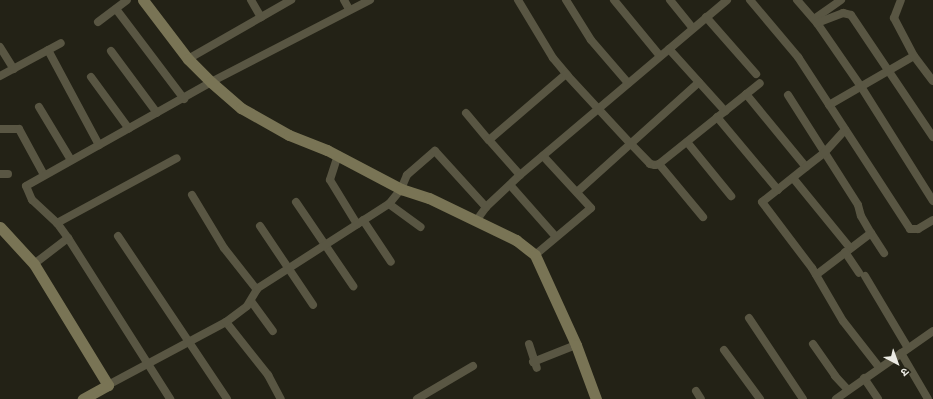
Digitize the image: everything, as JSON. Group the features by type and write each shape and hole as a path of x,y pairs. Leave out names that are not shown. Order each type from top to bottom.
{"street":[{"path":"98,22 127,0"},
{"path":"143,0 188,59 211,82 242,108 261,120 338,155 401,189 429,198 516,240 535,255 576,345 596,399"},
{"path":"251,0 261,17"},
{"path":"188,59 291,0"},
{"path":"344,0 349,9"},
{"path":"170,399 68,238 57,224 32,200 26,190 26,186 211,82 349,9 370,0"},
{"path":"518,0 553,58 650,164 659,164 760,83"},
{"path":"566,0 592,40 628,83"},
{"path":"614,0 660,56"},
{"path":"670,0 693,28"},
{"path":"750,0 798,57 910,229 918,229 933,220"},
{"path":"797,0 815,21 860,85 933,201"},
{"path":"815,21 841,0"},
{"path":"901,0 894,18 914,56 933,81"},
{"path":"476,221 486,207 520,176 723,1"},
{"path":"116,9 184,98"},
{"path":"815,21 843,13 851,15 890,69 933,137"},
{"path":"706,17 756,74"},
{"path":"0,76 61,43"},
{"path":"0,47 14,69"},
{"path":"669,49 725,111"},
{"path":"48,50 99,146"},
{"path":"111,50 157,113"},
{"path":"830,105 860,85 914,56"},
{"path":"489,140 566,74 568,76"},
{"path":"91,77 129,129"},
{"path":"577,192 699,82"},
{"path":"746,94 806,167"},
{"path":"788,95 858,205 861,216 884,253"},
{"path":"38,107 71,160"},
{"path":"466,113 520,176"},
{"path":"717,117 778,190"},
{"path":"0,129 19,129 44,176"},
{"path":"845,130 825,152 762,202 816,275 843,321 879,367"},
{"path":"687,142 731,196"},
{"path":"83,399 226,322 251,301 257,290 388,204 401,189 407,175 435,150 486,207"},
{"path":"338,155 330,180 391,262"},
{"path":"535,255 591,208 543,156"},
{"path":"57,224 177,158"},
{"path":"659,164 703,217"},
{"path":"793,178 848,250 904,350 928,399"},
{"path":"510,185 556,237"},
{"path":"192,195 224,248 257,290"},
{"path":"296,202 353,286"},
{"path":"388,204 422,227"},
{"path":"260,226 313,304"},
{"path":"0,227 34,264 108,385"},
{"path":"816,275 871,233"},
{"path":"118,236 227,399"},
{"path":"34,264 68,238"},
{"path":"251,301 273,331"},
{"path":"749,318 803,399"},
{"path":"226,322 268,375 281,399"},
{"path":"836,399 904,350 932,335"},
{"path":"528,344 535,364 576,345"},
{"path":"813,344 835,376 848,390"},
{"path":"724,350 760,399"},
{"path":"416,399 473,366"},
{"path":"864,378 878,399"},
{"path":"696,390 701,399"}]}
